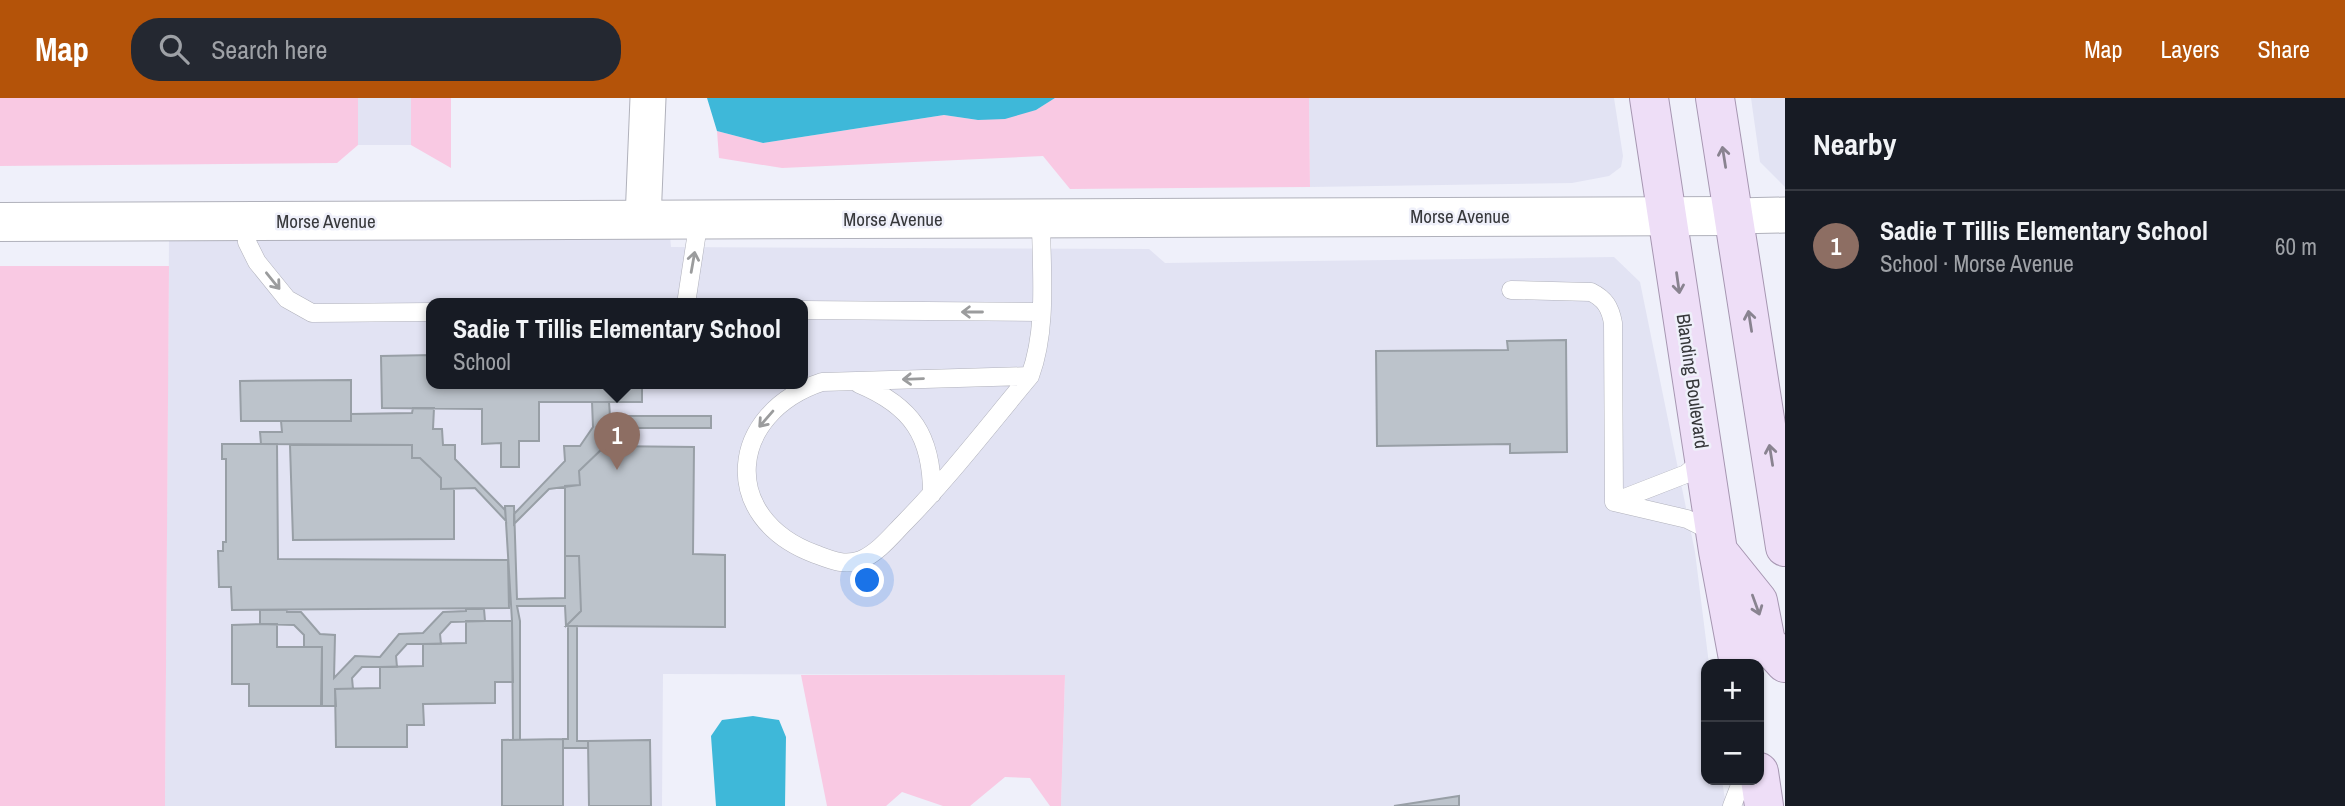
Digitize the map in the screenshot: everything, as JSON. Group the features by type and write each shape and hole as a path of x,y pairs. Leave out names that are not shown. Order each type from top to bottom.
{"main road":[{"name":"Blanding Boulevard","path":"1649,98 1716,542 1738,659"},
{"path":"1715,98 1785,547"},
{"path":"1716,542 1758,601 1766,642 1785,663"},
{"path":"1761,785 1764,806"}],"street":[{"path":"643,220 648,98"},
{"name":"Morse Avenue","path":"0,222 1785,215"}],"lane":[{"path":"806,389 794,394 763,420 748,458 750,491 760,517 771,529 803,550 840,563 870,555 932,494 1030,376 1037,352 1040,312 1041,218"},
{"path":"686,298 699,219"},
{"path":"246,221 249,249 295,306 312,313 426,312"},
{"path":"1511,290 1591,292 1601,298 1610,309 1613,323 1614,502"},
{"path":"808,310 1040,312"},
{"path":"808,388 822,382 1030,376"},
{"path":"852,381 891,399 912,420 924,444 932,477 932,494"},
{"path":"1614,502 1686,474 1704,459"},
{"path":"1614,502 1687,519 1716,542"},
{"path":"1732,806 1740,785"}],"shaded area":[{"path":"0,98 358,98 358,145 337,163 0,166"},
{"path":"358,98 411,98 411,145 358,145"},
{"path":"411,98 451,98 451,168 411,145"},
{"path":"1055,98 1309,98 1310,187 1070,189 1043,156 782,168 719,158 717,131 763,143 944,115 978,120 1036,110"},
{"path":"1309,98 1614,98 1623,156 1621,167 1609,176 1572,183 1310,187"},
{"path":"1751,98 1785,98 1785,187 1760,162"},
{"path":"670,236 671,247 1149,249 1165,263 1614,257 1640,282 1695,552 1708,659 1701,659 1701,785 1723,785 1726,806 1061,806 1065,675 663,674 662,806 165,806 169,239"},
{"path":"0,266 169,266 165,806 0,806"},
{"path":"801,675 1065,675 1061,806 1050,806 1030,778 1005,777 970,806 943,806 902,792 886,806 827,806"}],"water":[{"path":"707,98 1055,98 1036,110 1005,119 978,120 944,115 763,143 717,131"},
{"path":"753,716 779,720 786,737 785,806 716,806 711,736 722,720"}],"building":[{"path":"1566,340 1567,452 1510,453 1510,444 1377,446 1376,351 1508,350 1507,341"},
{"path":"426,355 426,389 642,389 642,402 539,402 539,441 519,441 519,467 501,467 501,443 482,444 482,409 382,408 381,356"},
{"path":"351,380 351,421 241,421 240,381"},
{"path":"592,402 609,402 610,416 711,416 711,428 605,428 605,446 579,471 580,485 549,489 514,524 514,514 565,461 564,446 580,446 593,427"},
{"path":"413,408 434,408 433,429 442,429 443,445 455,445 455,459 505,510 506,521 475,488 441,489 441,478 420,458 412,458 412,445 261,444 260,432 282,432 281,421 351,421 351,414 412,413"},
{"path":"222,444 277,444 278,559 508,560 509,608 232,610 231,587 219,587 218,551 223,551 223,542 226,542 226,459 222,459"},
{"path":"290,445 412,445 412,458 420,458 441,478 441,489 454,489 454,539 293,540"},
{"path":"605,446 694,447 693,554 725,555 725,627 566,626 581,611 579,556 565,556 565,486 580,485 579,471"},
{"path":"505,506 514,506 517,599 565,598 565,556 579,556 581,611 566,626 565,606 517,606 520,621 520,740 513,740 512,621"},
{"path":"484,609 485,621 451,622 440,634 441,644 407,644 396,656 397,667 362,667 352,678 353,689 335,689 336,706 321,706 322,647 304,647 304,635 294,625 260,624 260,610 301,612 320,634 335,635 334,678 355,656 380,657 399,634 423,633 443,612"},
{"path":"466,621 512,621 513,682 495,682 495,703 423,704 424,725 407,725 407,747 336,747 335,689 380,688 380,667 423,666 423,644 466,643"},
{"path":"277,624 277,647 322,647 322,706 249,706 249,684 232,684 232,625"},
{"path":"568,626 577,626 577,741 588,741 588,748 563,748 563,739 568,739"},
{"path":"563,739 563,806 502,806 502,740"},
{"path":"650,740 651,806 589,806 588,741"},
{"path":"1459,796 1459,806 1394,806"}],"place":[{"name":"Sadie T Tillis Elementary School","path":"617,470"}]}
